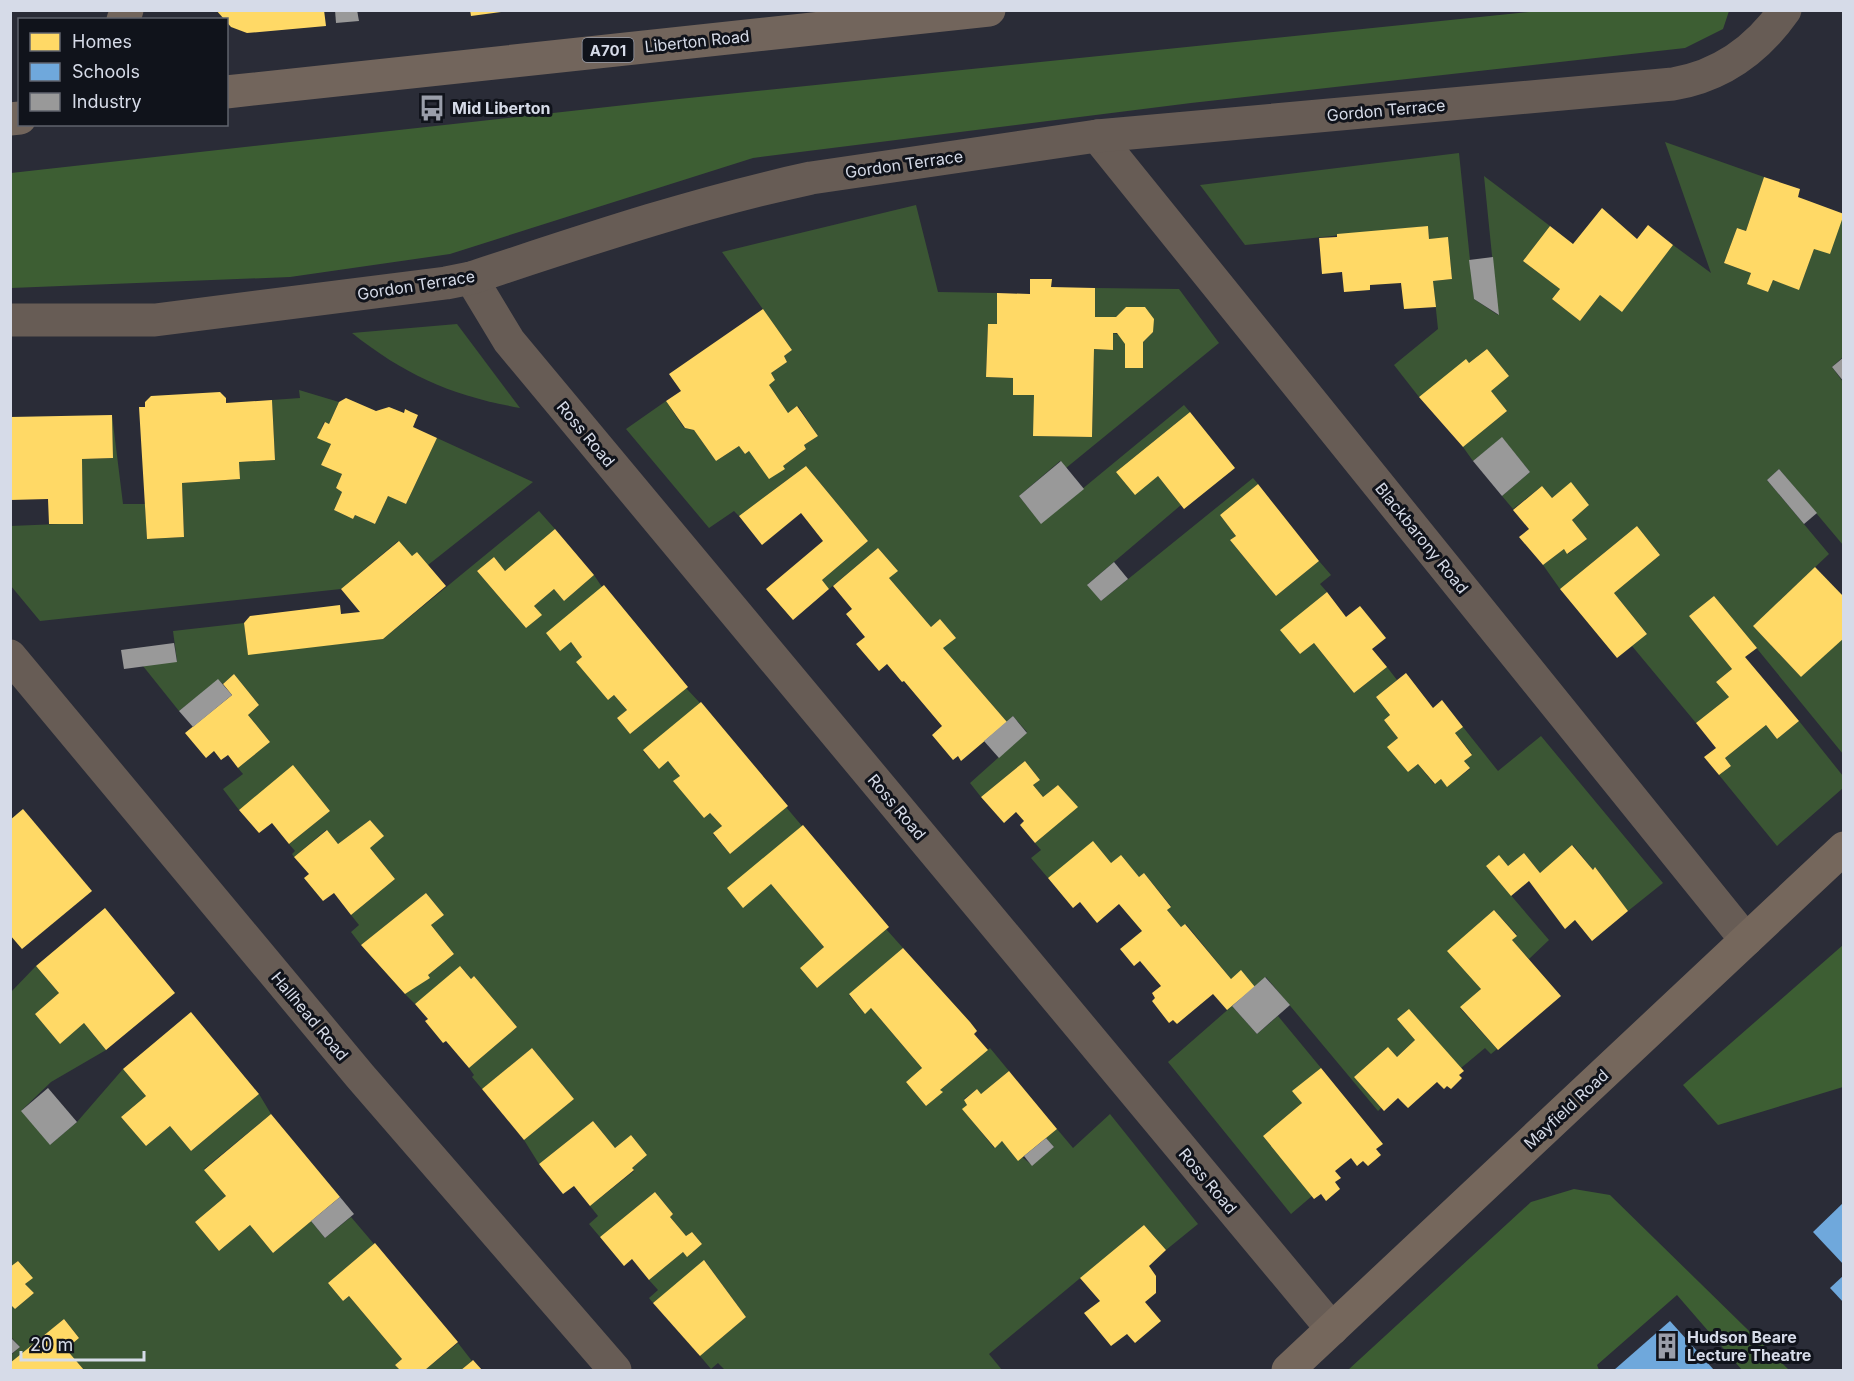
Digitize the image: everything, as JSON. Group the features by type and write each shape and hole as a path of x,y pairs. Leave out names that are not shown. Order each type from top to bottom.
{"main road":[{"name":"Liberton Road","path":"228,92 979,11"}],"street":[{"name":"Gordon Terrace","path":"10,320 172,318 471,278 670,215 783,184 1098,136 1680,83 1703,77 1736,60 1763,38 1785,10"},
{"name":"Blackbarony Road","path":"1098,136 1746,940"},
{"name":"Ross Road","path":"471,278 509,341 1332,1329"},
{"name":"Hallhead Road","path":"10,656 360,1076 615,1371"},
{"name":"Mayfield Road","path":"1288,1371 1844,848"}],"green space":[{"path":"1549,10 1729,11 1723,29 1685,48 1191,103 753,158 450,254 290,277 11,288 11,173 679,99"},
{"path":"1665,142 1764,177 1746,231 1737,228 1724,263 1751,273 1748,284 1768,292 1773,280 1799,289 1814,249 1843,215 1843,357 1832,367 1843,382 1843,545 1779,469 1767,480 1829,554 1753,626 1801,677 1843,638 1843,754 1714,596 1689,616 1732,669 1716,682 1729,697 1696,723 1632,646 1647,634 1614,593 1660,555 1637,526 1560,589 1543,565 1564,549 1568,554 1587,539 1572,520 1589,505 1571,483 1552,498 1542,486 1513,509 1502,496 1530,472 1502,438 1473,461 1463,447 1507,411 1489,389 1509,376 1487,349 1469,363 1466,360 1419,397 1394,365 1438,329 1433,281 1452,279 1448,238 1429,239 1428,226 1245,245 1200,185 1459,153 1474,299 1498,315 1484,176 1550,226 1523,261 1560,289 1552,299 1580,321 1600,295 1622,311 1673,245 1711,273"},
{"path":"916,205 938,292 997,293 997,324 988,325 986,377 1013,378 1013,394 1034,395 1034,436 1092,437 1094,349 1113,350 1113,333 1143,342 1153,332 1145,307 1126,307 1116,317 1095,317 1095,288 1179,289 1219,343 1066,468 1060,461 1019,496 1041,523 1184,405 1190,412 1116,472 1158,476 1181,505 1088,584 1101,601 1253,478 1258,484 1220,515 1236,536 1230,540 1276,596 1319,561 1331,575 1320,584 1327,592 1281,630 1300,654 1314,643 1354,693 1387,667 1397,680 1376,697 1390,715 1384,720 1398,738 1388,747 1408,772 1418,764 1434,784 1441,779 1447,786 1470,769 1464,761 1472,754 1455,733 1463,727 1498,771 1541,736 1663,883 1628,911 1596,868 1593,870 1573,845 1540,873 1524,853 1508,866 1486,866 1549,940 1529,959 1512,940 1517,935 1494,910 1448,951 1481,989 1460,1008 1497,1049 1491,1054 1485,1048 1461,1068 1408,1010 1397,1019 1415,1040 1397,1057 1388,1047 1354,1077 1381,1108 1378,1111 1266,977 1255,987 1231,979 1186,924 1181,927 1167,910 1171,906 1144,873 1139,877 1121,856 1111,863 1048,878 1031,858 1041,850 1035,843 1077,807 1058,785 1043,797 1033,785 1040,780 1025,761 981,797 970,783 1027,732 1013,716 1007,722 943,648 955,638 940,619 931,627 889,578 897,570 878,548 829,589 822,580 868,541 806,466 739,516 734,511 709,528 626,429 666,401 684,428 694,430 716,461 739,446 745,454 749,451 783,466 806,449 804,445 818,436 798,406 788,413 769,385 775,380 771,373 787,362 784,356 792,350 722,252"},
{"path":"457,324 520,408 473,397 431,382 392,361 352,333"},
{"path":"299,390 339,402 329,424 324,422 318,437 331,444 321,465 342,474 336,488 342,492 334,510 353,519 355,515 375,524 388,496 406,504 437,438 533,482 428,565 417,552 412,556 398,541 341,589 40,621 11,586 10,526 83,523 82,459 113,458 112,415 123,504 145,504 147,539 184,537 182,483 240,479 239,462 275,460 272,400 300,398"},
{"path":"539,511 555,529 505,571 494,557 477,571 526,628 541,615 534,606 554,589 564,601 594,575 602,587 560,650 571,642 582,657 577,662 608,700 614,695 627,710 617,718 630,734 686,688 700,703 643,751 659,769 668,761 680,776 674,781 704,818 710,813 722,826 713,834 730,854 786,807 802,826 728,889 771,884 824,947 800,968 817,988 886,929 903,948 849,995 864,1013 871,1008 922,1068 906,1082 926,1106 942,1092 940,1090 990,1048 1009,1071 981,1094 977,1089 964,1099 967,1105 963,1109 994,1148 1002,1141 1032,1165 1054,1147 1046,1138 1057,1129 1073,1148 1110,1114 1198,1224 1166,1250 1144,1225 989,1354 1002,1370 725,1370 718,1363 711,1369 700,1356 746,1317 705,1261 653,1303 649,1298 658,1290 649,1280 683,1252 687,1256 702,1244 692,1232 686,1236 670,1217 673,1214 655,1192 600,1237 589,1224 598,1216 590,1206 634,1171 632,1168 647,1155 631,1135 615,1148 593,1121 539,1164 524,1140 574,1099 532,1048 482,1089 472,1077 474,1075 469,1068 517,1027 474,976 471,979 461,967 415,1004 405,994 429,978 428,975 454,954 431,925 444,915 426,893 361,945 351,932 359,925 351,915 395,879 370,848 383,836 370,820 338,844 326,830 294,857 292,854 295,851 289,844 330,811 293,766 239,810 223,789 243,774 238,768 270,742 248,715 259,705 234,674 223,684 218,680 179,711 143,666 177,661 173,631 244,623 248,654 383,639"},
{"path":"1799,721 1843,776 1843,788 1777,846 1719,775 1731,766 1725,758 1766,725 1777,739"},
{"path":"1843,945 1843,1087 1718,1125 1683,1085"},
{"path":"36,966 59,993 35,1014 60,1043 84,1023 106,1050 51,1082 22,1110 51,1144 77,1122 123,1069 146,1096 121,1117 146,1146 170,1126 191,1151 259,1094 271,1114 204,1169 226,1196 195,1222 219,1251 250,1225 273,1253 311,1221 325,1238 351,1217 374,1244 328,1283 343,1301 349,1296 402,1359 395,1365 400,1370 84,1370 66,1349 79,1338 64,1319 11,1363 11,1355 20,1347 11,1337 10,1304 15,1309 34,1293 25,1284 32,1278 18,1261 11,1267 11,992"},
{"path":"1232,1006 1257,1034 1278,1016 1321,1068 1293,1091 1302,1103 1263,1136 1312,1196 1291,1214 1168,1062"},
{"path":"1574,1189 1610,1195 1789,1370 1742,1370 1677,1295 1597,1365 1599,1370 1348,1370 1531,1202"},
{"path":"458,1343 472,1361 461,1370 425,1370"}],"building: Homes":[{"path":"216,10 324,10 326,26 247,33 231,27 228,18 223,18"},
{"path":"470,10 501,10 501,12 471,16"},
{"path":"1764,177 1800,189 1798,197 1844,214 1830,254 1814,249 1799,290 1773,280 1768,292 1747,284 1751,273 1724,263 1737,228 1746,231"},
{"path":"1602,208 1637,239 1648,225 1673,245 1622,312 1600,295 1580,321 1552,299 1560,289 1523,261 1550,226 1573,244"},
{"path":"1428,226 1429,239 1448,237 1452,279 1433,281 1436,307 1404,309 1401,283 1370,285 1370,290 1344,292 1342,272 1322,274 1319,238 1337,237 1337,234"},
{"path":"1030,279 1052,279 1051,287 1095,288 1095,317 1116,317 1126,307 1145,307 1154,319 1153,332 1143,342 1143,368 1125,368 1125,344 1117,333 1113,333 1113,350 1094,349 1092,437 1033,436 1034,395 1013,395 1013,378 986,377 988,324 997,324 997,293 1030,294"},
{"path":"763,309 792,350 784,356 787,362 771,373 775,380 769,385 788,413 797,406 818,436 804,445 806,449 783,466 785,469 769,479 749,451 745,454 739,446 716,461 694,430 685,428 666,401 681,391 669,374"},
{"path":"1487,349 1509,376 1491,391 1507,411 1463,447 1419,397 1466,359 1469,363"},
{"path":"220,392 226,398 226,403 272,400 275,460 239,462 240,479 182,483 184,537 147,539 139,407 145,407 145,402 151,396"},
{"path":"346,398 376,411 389,407 404,413 405,409 418,415 413,427 437,438 406,504 388,496 375,524 355,515 353,519 334,510 342,492 336,488 342,474 321,465 331,444 317,438 325,422 329,424 339,402"},
{"path":"1190,412 1235,468 1184,509 1158,476 1135,495 1116,472"},
{"path":"112,415 113,458 82,459 83,524 49,524 48,499 10,500 10,417"},
{"path":"806,466 868,541 822,580 829,589 793,620 766,589 823,541 801,513 762,545 739,516"},
{"path":"1571,482 1589,505 1572,520 1587,539 1567,554 1564,549 1543,565 1519,537 1529,529 1513,510 1542,486 1552,498"},
{"path":"1258,484 1319,561 1276,596 1230,540 1236,536 1220,515"},
{"path":"1637,526 1660,555 1614,593 1647,634 1617,658 1560,589"},
{"path":"555,529 594,575 564,601 554,589 534,606 542,615 526,628 477,571 494,557 505,571"},
{"path":"399,541 412,556 417,552 446,586 383,639 248,655 244,623 250,616 340,605 341,614 360,612 341,589"},
{"path":"878,548 898,571 889,578 931,627 940,619 956,638 943,648 1007,722 961,761 958,756 953,760 932,735 942,726 904,681 902,682 887,664 879,671 856,644 865,637 846,614 852,609 833,586"},
{"path":"1815,567 1844,597 1844,638 1801,677 1753,626"},
{"path":"604,585 688,687 630,734 617,718 627,710 614,695 608,700 576,662 582,657 571,642 560,651 546,633"},
{"path":"1327,592 1346,617 1360,606 1386,638 1372,649 1387,667 1354,693 1314,643 1300,654 1280,630"},
{"path":"1714,596 1757,648 1745,657 1799,721 1777,739 1766,725 1725,758 1731,766 1719,775 1704,757 1716,748 1696,723 1729,697 1716,682 1732,669 1689,616"},
{"path":"1406,673 1433,708 1442,700 1463,727 1455,733 1472,755 1464,761 1470,768 1447,787 1441,779 1435,784 1418,764 1408,772 1387,747 1398,738 1384,720 1390,715 1376,697"},
{"path":"234,674 259,705 248,715 270,742 238,768 228,755 221,760 214,751 206,758 185,733 232,695 223,684"},
{"path":"701,702 788,806 730,854 713,833 722,826 710,813 704,818 673,781 680,776 668,761 659,769 643,750"},
{"path":"1025,761 1040,780 1033,785 1043,797 1058,785 1078,807 1035,843 1020,825 1024,821 1016,812 1004,823 981,797"},
{"path":"293,765 330,811 289,844 272,823 259,833 239,810"},
{"path":"23,809 92,891 22,949 10,935 10,820"},
{"path":"370,820 384,836 370,848 395,879 351,915 334,893 323,901 304,878 309,874 294,857 327,830 338,844"},
{"path":"803,825 889,927 817,988 800,968 824,947 771,884 743,908 727,888"},
{"path":"1093,841 1111,863 1121,855 1139,877 1144,873 1171,907 1167,910 1181,927 1185,924 1231,979 1241,970 1255,987 1227,1010 1213,994 1177,1024 1173,1020 1169,1023 1152,1001 1155,998 1152,993 1161,986 1140,961 1134,966 1120,949 1142,931 1119,904 1097,923 1080,902 1073,908 1048,878"},
{"path":"1572,845 1593,870 1595,867 1628,911 1592,941 1575,920 1565,929 1529,881 1511,896 1486,866 1499,855 1508,866 1524,853 1540,873"},
{"path":"426,893 444,915 431,925 454,954 428,975 430,978 405,994 361,945"},
{"path":"105,908 175,993 106,1050 84,1023 60,1044 35,1014 59,993 36,966"},
{"path":"1494,910 1517,936 1512,940 1561,996 1498,1050 1460,1007 1481,989 1447,951"},
{"path":"903,948 970,1022 977,1031 974,1034 988,1050 940,1090 943,1092 926,1106 906,1082 922,1068 871,1008 865,1014 849,994"},
{"path":"460,966 471,979 474,976 517,1027 469,1068 446,1041 443,1043 425,1021 428,1019 415,1004"},
{"path":"1409,1009 1464,1071 1459,1075 1462,1078 1451,1089 1447,1086 1444,1089 1437,1082 1408,1108 1398,1098 1384,1111 1354,1077 1388,1047 1397,1057 1415,1040 1397,1019"},
{"path":"191,1012 259,1094 191,1151 170,1126 146,1146 121,1117 146,1096 123,1069"},
{"path":"532,1048 574,1099 524,1140 482,1089"},
{"path":"1321,1068 1383,1144 1376,1149 1381,1155 1368,1166 1363,1161 1357,1166 1351,1158 1335,1171 1341,1178 1335,1182 1340,1189 1326,1201 1321,1194 1314,1199 1263,1136 1302,1103 1292,1091"},
{"path":"1009,1071 1057,1129 1018,1161 1002,1141 995,1148 962,1109 967,1105 964,1100 977,1089 981,1094"},
{"path":"271,1114 340,1197 273,1253 250,1225 219,1251 195,1222 226,1196 204,1170"},
{"path":"593,1121 615,1148 631,1135 647,1155 632,1168 634,1170 590,1206 574,1186 563,1194 539,1164"},
{"path":"655,1192 673,1214 670,1217 686,1236 692,1232 702,1244 687,1257 683,1252 649,1280 632,1259 624,1266 600,1237"},
{"path":"1144,1225 1166,1250 1149,1266 1156,1276 1156,1293 1145,1302 1161,1321 1135,1343 1127,1334 1111,1346 1084,1313 1100,1301 1080,1278"},
{"path":"375,1243 458,1342 425,1370 400,1370 395,1365 402,1359 349,1296 343,1301 328,1283"},
{"path":"704,1260 746,1317 700,1356 653,1303"},
{"path":"18,1261 33,1278 25,1284 34,1293 15,1309 10,1304 10,1267"},
{"path":"64,1319 79,1338 66,1349 84,1370 10,1370 10,1363"},
{"path":"472,1361 482,1370 461,1370"}],"building: Schools":[{"path":"1844,1202 1844,1265 1813,1232"},
{"path":"1844,1275 1844,1303 1830,1288"},
{"name":"Hudson Beare Lecture Theatre","path":"1670,1321 1714,1370 1614,1370"}],"building: Industry":[{"path":"335,10 357,10 359,21 336,23"},
{"path":"1493,257 1499,315 1474,299 1469,260"},
{"path":"1844,357 1844,382 1832,367"},
{"path":"1502,437 1530,472 1502,496 1473,461"},
{"path":"1061,461 1084,489 1041,524 1019,496"},
{"path":"1779,469 1817,513 1804,524 1767,480"},
{"path":"1114,562 1128,579 1101,601 1087,585"},
{"path":"174,643 177,662 124,669 121,650"},
{"path":"218,679 232,695 193,727 179,711"},
{"path":"1013,716 1027,733 999,758 984,741"},
{"path":"1265,977 1290,1005 1257,1034 1232,1006"},
{"path":"48,1088 77,1122 50,1145 21,1111"},
{"path":"1046,1138 1054,1147 1032,1166 1024,1156"},
{"path":"340,1197 354,1214 325,1238 311,1221"},
{"path":"10,1337 20,1347 10,1355"}],"place":[{"name":"Mid Liberton","path":"432,108"},
{"name":"Hudson Beare Lecture Theatre","path":"1667,1346"}]}
